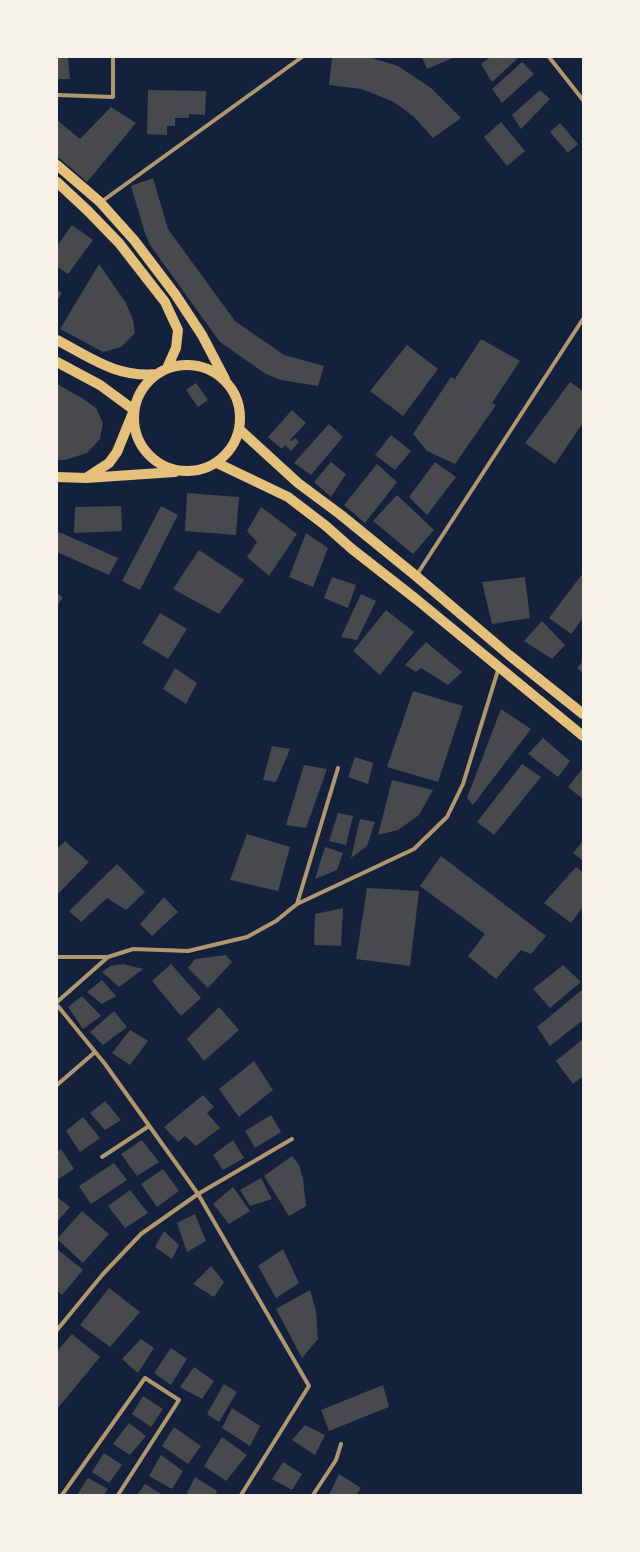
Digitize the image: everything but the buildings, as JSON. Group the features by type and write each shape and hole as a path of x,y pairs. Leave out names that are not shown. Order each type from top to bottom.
{"main road":[{"path":"57,165 100,202 134,240 175,294 202,334 227,382 235,393 240,405 241,419 240,430 232,448 217,463 195,471 86,478 57,478"},
{"path":"57,182 119,243 165,302 178,330 176,348 167,368"},
{"path":"57,340 114,370 137,374 157,374"},
{"path":"57,362 100,385 134,410"},
{"path":"86,478 109,464 124,436 138,396 146,383 157,374 167,368 183,365 199,366 214,372 227,382"},
{"path":"134,410 135,427 140,443 150,457 165,466 181,471"},
{"path":"240,430 298,484 341,515 509,655 583,714"},
{"path":"217,463 288,498 326,526 352,549 416,599 583,736"}],"street":[{"path":"57,94 113,97 113,57"},
{"path":"100,202 302,57"},
{"path":"549,57 583,100"},
{"path":"416,576 583,319"},
{"path":"57,957 108,957 133,949 188,951 247,937 276,921 297,904 414,849 447,817 463,784 499,667"},
{"path":"297,904 338,768"},
{"path":"108,957 57,1004 150,1126 198,1194 310,1386 241,1495"},
{"path":"57,1085 95,1052"},
{"path":"102,1157 150,1126"},
{"path":"57,1330 103,1274 141,1234 198,1194 292,1139"},
{"path":"62,1495 145,1378 179,1400 118,1495"},
{"path":"313,1495 336,1460 341,1444"}]}
